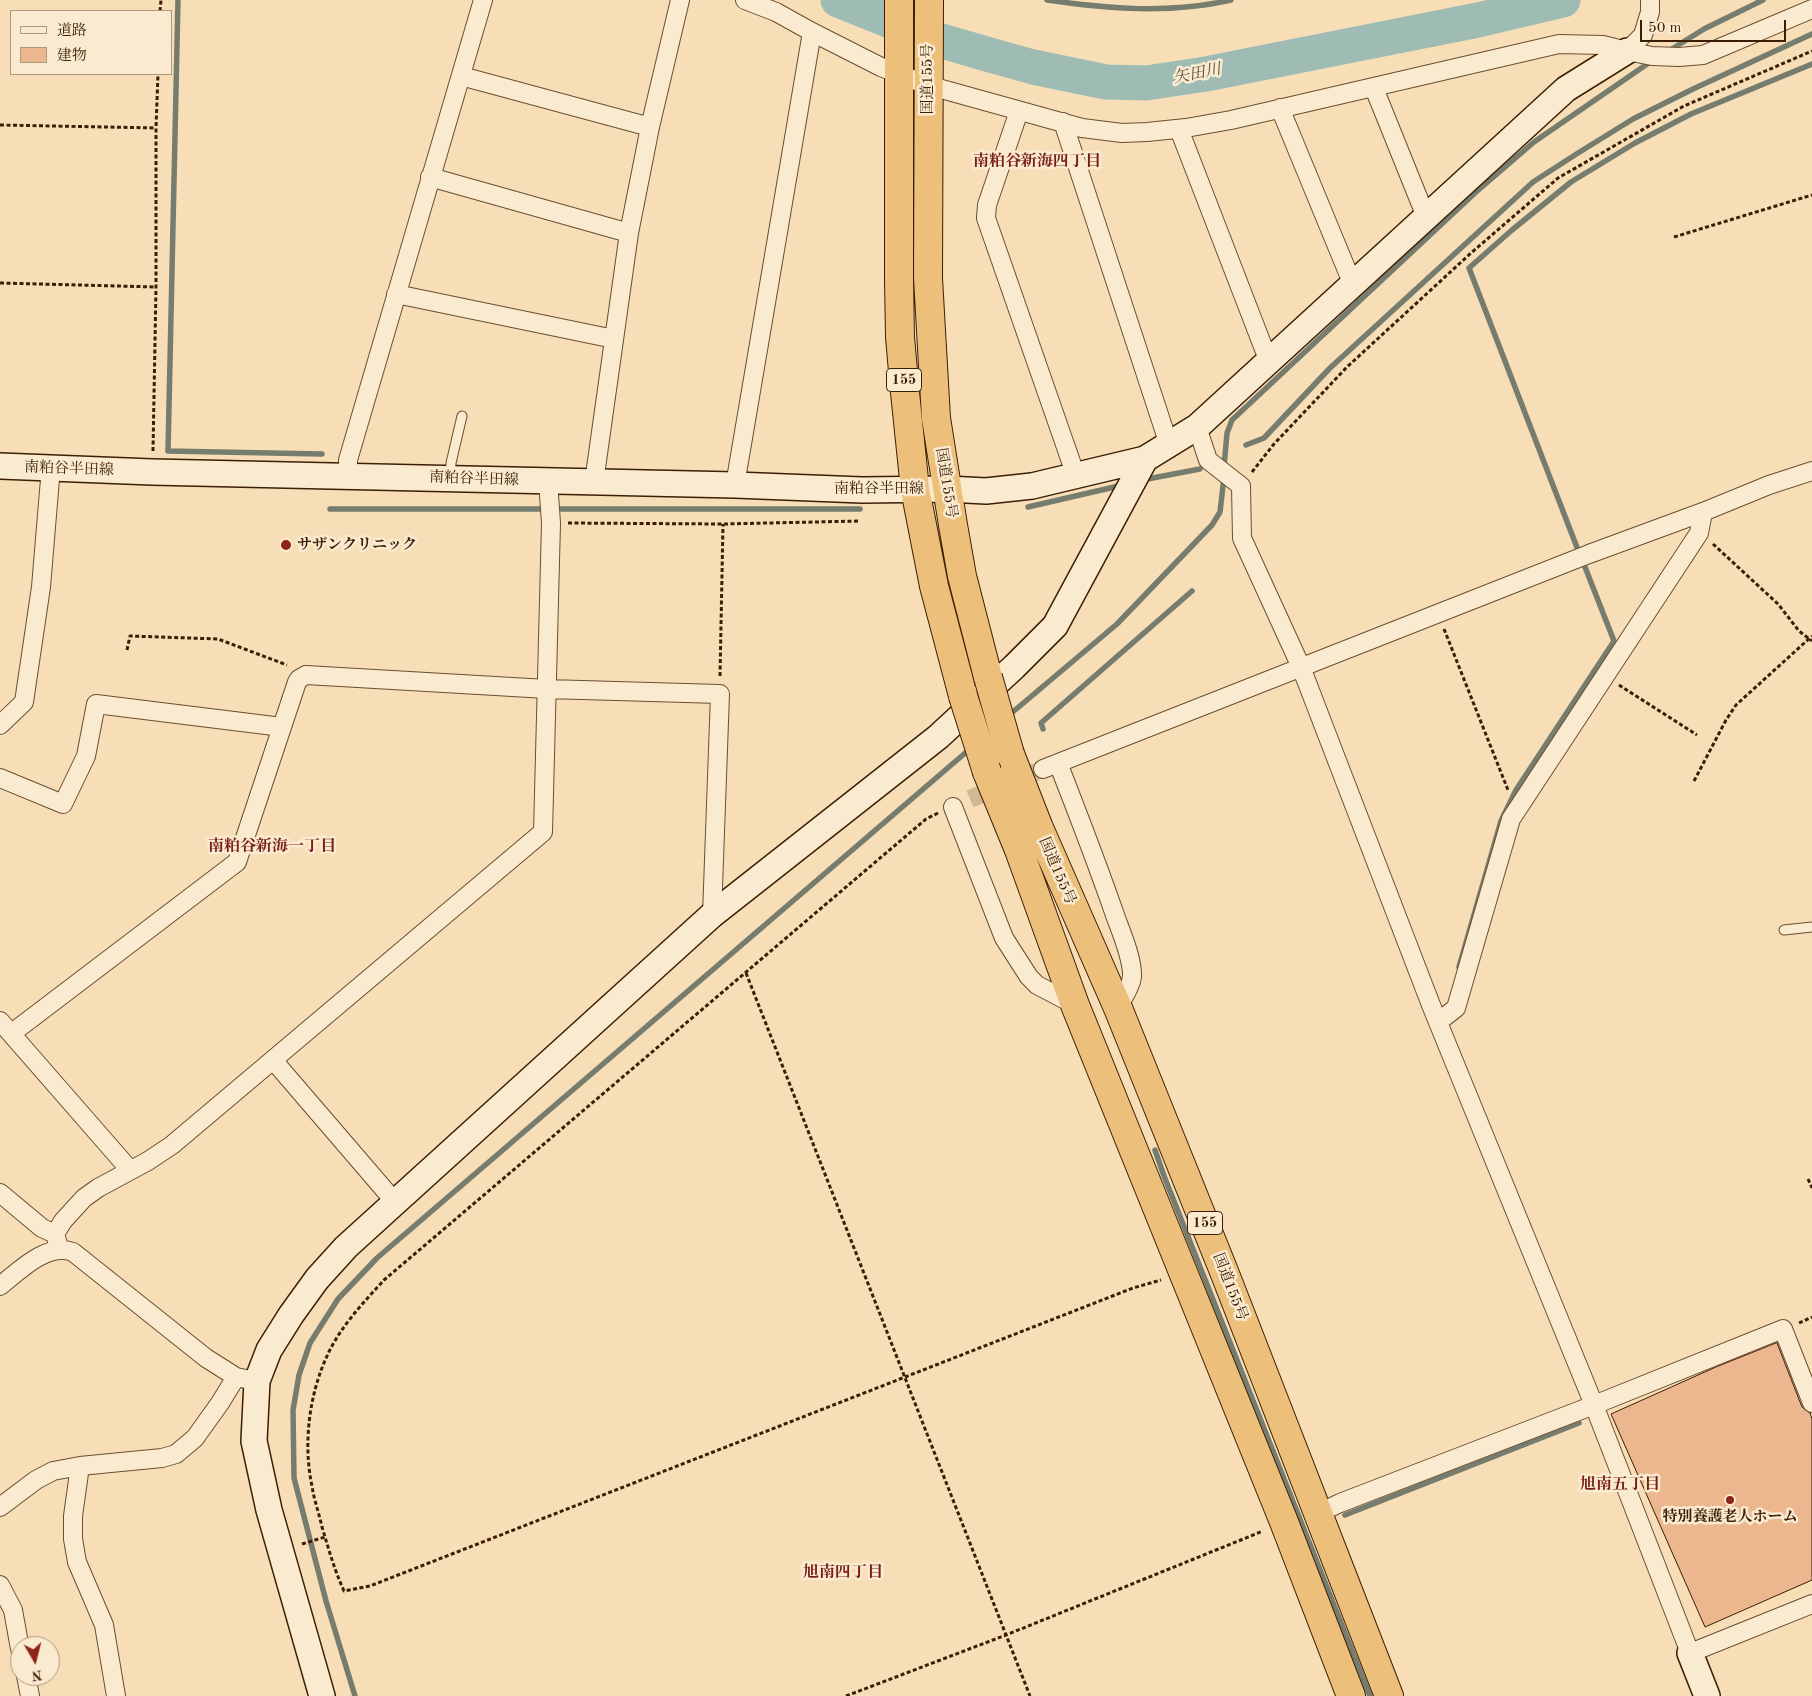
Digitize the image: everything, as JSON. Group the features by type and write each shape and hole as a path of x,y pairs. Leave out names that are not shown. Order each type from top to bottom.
{"highway":[{"name":"国道155号","path":"899,0 900,337 915,489 934,586 963,696 987,772 1019,850 1075,1005 1284,1522 1351,1696"},
{"name":"国道155号","path":"929,0 928,278 931,357 936,418 962,576 988,676 1010,754 1042,837 1118,1008 1225,1274 1389,1696"}],"street":[{"path":"348,475 348,460 483,0"},
{"path":"594,482 628,233 650,127 680,0"},
{"path":"745,0 776,12 881,68 899,66 1019,111 1100,131 1122,133 1179,129 1231,120 1559,44 1603,45 1652,56 1679,57 1702,55 1812,9"},
{"path":"1627,51 1643,35 1650,6"},
{"path":"734,485 812,32"},
{"name":"南粕谷半田線","path":"0,466 152,472 348,475 862,490 948,489 986,491 1032,486 1145,459 1197,427 1566,89 1627,51"},
{"path":"461,76 650,127"},
{"path":"1374,88 1426,217"},
{"path":"1280,108 1353,285"},
{"path":"1019,111 987,205 986,218 1076,476"},
{"path":"1063,122 1169,445"},
{"path":"1179,129 1269,362"},
{"path":"430,177 628,233"},
{"path":"396,294 614,339"},
{"path":"1197,427 1208,460 1241,486 1242,538 1301,667 1438,1022 1594,1405 1707,1696"},
{"path":"0,1507 36,1480 53,1471 80,1466 162,1458 176,1454 196,1438 220,1403 246,1379 269,1350 317,1279 346,1246 712,915 938,737 1014,667 1055,626 1145,459"},
{"path":"0,725 24,702 41,587 50,468"},
{"path":"1118,1008 1131,982 1132,974 1124,939 1111,902 1050,766 1703,512 1768,484 1812,471"},
{"path":"0,1286 57,1242 63,1221 84,1198 172,1145 542,832 551,523 548,481"},
{"path":"1438,1022 1456,1008 1511,819 1699,533 1703,512"},
{"path":"130,1170 6,1027 237,862 297,682 304,676 547,690 720,694 712,915"},
{"path":"0,778 62,804 86,756 96,704 282,727"},
{"path":"954,807 1009,948 1037,985 1075,1005"},
{"path":"273,1060 394,1202"},
{"path":"0,1193 57,1242 73,1252 206,1358 246,1379"},
{"path":"1317,1514 1340,1503 1783,1330 1812,1403"},
{"path":"246,1379 254,1441 268,1510 322,1696"},
{"path":"80,1466 73,1516 73,1538 78,1562 104,1625 116,1696"},
{"path":"0,1585 13,1610 18,1636"},
{"path":"1690,1653 1812,1604"}],"lane":[{"path":"450,478 462,416"},
{"path":"1784,930 1812,927"}],"path":[{"path":"1241,486 1274,444 1347,366 1558,178 1684,106 1812,50"},
{"path":"152,472 158,75"},
{"path":"0,125 156,128"},
{"path":"1674,237 1812,195"},
{"path":"0,283 156,287"},
{"path":"551,523 723,524 860,521"},
{"path":"720,694 723,524"},
{"path":"1694,781 1736,705 1811,638 1799,631 1778,604 1699,533"},
{"path":"1437,614 1508,790 1522,803"},
{"path":"128,650 130,636 218,640 289,666 304,676"},
{"path":"1605,676 1697,735"},
{"path":"954,807 926,819 384,1280 359,1307 341,1331 327,1355 316,1384 309,1419 308,1450 311,1485 333,1568 344,1592 370,1586 1134,1288 1183,1273"},
{"path":"746,973 1030,1696"},
{"path":"1808,1180 1812,1188"},
{"path":"846,1696 1006,1635 1284,1522"}],"building":[{"name":"特別養護老人ホーム","path":"1777,1343 1802,1407 1810,1413 1812,1419 1812,1580 1705,1627 1611,1414 1716,1367"}],"waterway":[{"path":"178,0 168,451 322,454"},
{"name":"矢田川","path":"838,0 935,39 1033,67 1106,82 1146,83 1206,74 1478,20 1563,0"},
{"path":"1047,0 1139,9 1185,7 1231,0"},
{"path":"1667,52 1704,29 1763,0"},
{"path":"1246,445 1264,438 1330,368 1533,182 1633,119 1812,34"},
{"path":"1224,467 1227,433 1232,420 1476,192 1534,142 1653,60"},
{"path":"1578,550 1469,268 1571,182 1635,143 1691,114 1812,64"},
{"path":"1142,480 1200,469"},
{"path":"1008,716 1117,624 1212,525 1220,512 1224,477"},
{"path":"1028,507 1123,485"},
{"path":"330,509 860,509"},
{"path":"1459,967 1501,821 1516,790 1614,641 1585,567"},
{"path":"1043,729 1041,723 1192,591"},
{"path":"355,1696 326,1601 294,1478 293,1410 299,1375 310,1343 338,1299 377,1258 971,748"},
{"path":"1155,1150 1370,1696"},
{"path":"1345,1515 1579,1423"}],"tunnel":[{"path":"970,799 1043,769"}],"place":[{"name":"サザンクリニック","path":"286,545"},
{"name":"特別養護老人ホーム","path":"1730,1500"}],"district":[{"name":"南粕谷新海四丁目","path":"1037,162"},
{"name":"南粕谷新海一丁目","path":"272,847"},
{"name":"旭南五丁目","path":"1620,1485"},
{"name":"旭南四丁目","path":"843,1573"}]}
